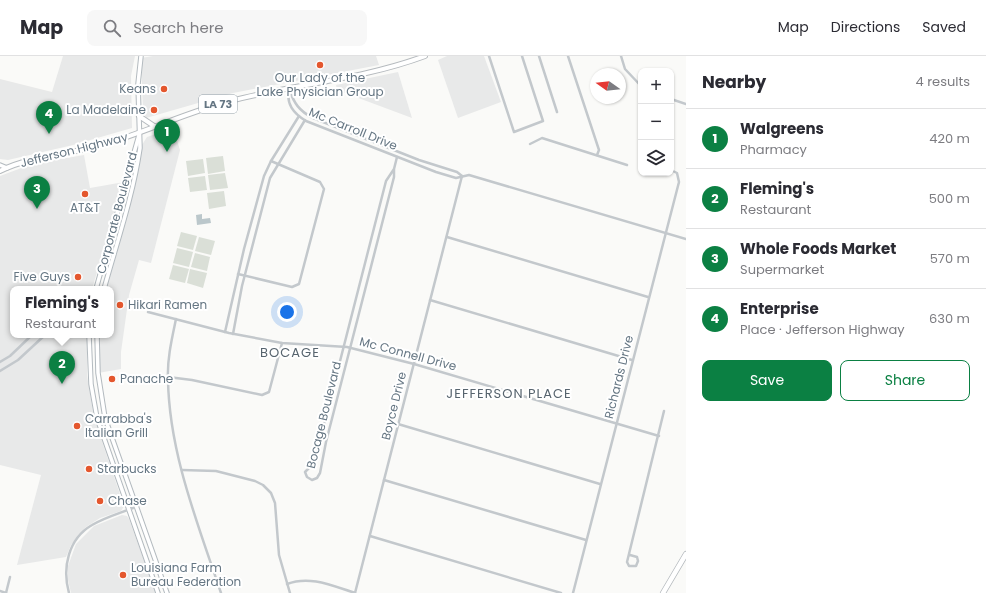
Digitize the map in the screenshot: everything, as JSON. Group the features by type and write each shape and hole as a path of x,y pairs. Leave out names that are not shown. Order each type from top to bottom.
{"highway":[{"path":"664,593 686,554"}],"main road":[{"name":"Jefferson Highway","path":"0,171 30,160 102,145 220,103 378,71 425,56"},
{"path":"139,116 154,126"},
{"path":"101,435 109,433"}],"street":[{"path":"140,132 138,84 141,56"},
{"path":"489,56 514,132 544,121 522,56"},
{"path":"539,56 557,112"},
{"path":"568,56 599,150 597,155"},
{"path":"621,56 625,69 638,83"},
{"name":"Mc Carroll Drive","path":"289,88 288,101 299,116 305,120 397,157 456,178 469,175 686,239"},
{"name":"Mc Carroll Drive","path":"289,88 297,107 313,118 418,160 458,172 462,176"},
{"path":"674,100 686,104"},
{"path":"225,332 238,274 261,186 270,161 299,116"},
{"path":"233,334 245,276 270,178 277,164 305,120"},
{"name":"Corporate Boulevard","path":"97,286 140,132"},
{"name":"Corporate Boulevard","path":"105,286 135,180 140,148 140,132"},
{"path":"530,144 542,138 627,165"},
{"name":"Bocage Boulevard","path":"394,169 386,181 314,463 305,472 307,477 312,480 317,478 320,474 326,442 394,177 397,157"},
{"path":"238,274 292,287 296,287 299,284 324,189 323,184 270,161"},
{"path":"0,165 7,168"},
{"name":"Richards Drive","path":"573,593 648,297 666,233 679,177 674,173"},
{"name":"Boyce Drive","path":"355,593 462,176"},
{"path":"447,237 648,297"},
{"path":"430,300 632,360"},
{"name":"Mc Connell Drive","path":"148,312 233,334 282,343 350,348 414,364 659,436"},
{"path":"176,319 170,352 168,377 170,414 182,470 221,593"},
{"path":"29,338 10,356 0,363 1,370 18,360 42,338"},
{"path":"90,338 91,384 101,435 158,593"},
{"path":"97,338 99,385 109,433 167,593"},
{"path":"168,377 192,380 266,395 270,392 282,343"},
{"path":"630,555 637,557 638,561 636,566 629,566 626,562 630,555 628,553 659,436 664,411"},
{"path":"398,424 600,484"},
{"path":"182,470 216,471 255,481 263,485 271,493 275,503 279,555 290,593"},
{"path":"384,480 586,540"},
{"path":"69,593 66,570 69,555 75,542 91,525 135,507"},
{"path":"370,536 561,593"},
{"path":"0,591 6,593 10,577"},
{"path":"287,584 298,580 311,580 355,593"}],"shaded area":[{"path":"63,56 135,56 131,76 132,128 73,145 8,160 0,159 0,79 52,92"},
{"path":"153,56 376,56 379,65 233,93 146,118 143,110 141,58"},
{"path":"447,56 484,56 501,102 458,118 438,60"},
{"path":"398,72 412,118 337,90 336,85"},
{"path":"173,128 180,150 151,263 139,260 129,295 121,352 121,369 98,373 99,338 114,338 114,286 105,286 122,228 140,148 147,137"},
{"path":"84,155 90,188 124,182 93,286 10,286 10,338 87,338 87,375 94,418 124,506 121,511 100,518 86,527 71,545 66,557 17,565 41,475 0,465 0,176 32,164"},
{"path":"223,156 225,171 208,174 206,158"},
{"path":"203,159 205,173 188,176 186,161"},
{"path":"225,173 228,188 210,190 208,175"},
{"path":"205,176 207,190 190,192 188,178"},
{"path":"224,191 226,206 209,209 207,193"},
{"path":"202,214 202,219 210,218 211,223 197,225 196,215"},
{"path":"181,232 197,236 193,250 177,246"},
{"path":"199,237 215,241 211,255 195,251"},
{"path":"177,248 193,252 189,267 173,263"},
{"path":"195,253 210,257 207,271 191,267"},
{"path":"173,265 189,269 185,283 169,279"},
{"path":"190,269 207,273 203,288 187,283"},
{"path":"122,515 127,516 129,519 156,593 71,593 68,580 68,566 76,544 94,526"}],"place":[{"name":"Our Lady of the Lake Physician Group","path":"320,65"},
{"name":"Keans","path":"164,89"},
{"name":"La Madelaine","path":"154,110"},
{"name":"Enterprise","path":"49,134"},
{"name":"Walgreens","path":"167,152"},
{"name":"AT&T","path":"85,194"},
{"name":"Whole Foods Market","path":"37,209"},
{"name":"Five Guys","path":"78,277"},
{"name":"Hikari Ramen","path":"120,305"},
{"name":"Panache","path":"112,379"},
{"name":"Fleming's","path":"62,384"},
{"name":"Carrabba's Italian Grill","path":"77,426"},
{"name":"Starbucks","path":"89,469"},
{"name":"Chase","path":"100,501"},
{"name":"Louisiana Farm Bureau Federation","path":"123,575"}],"district":[{"name":"BOCAGE","path":"290,352"},
{"name":"JEFFERSON PLACE","path":"509,393"}]}
